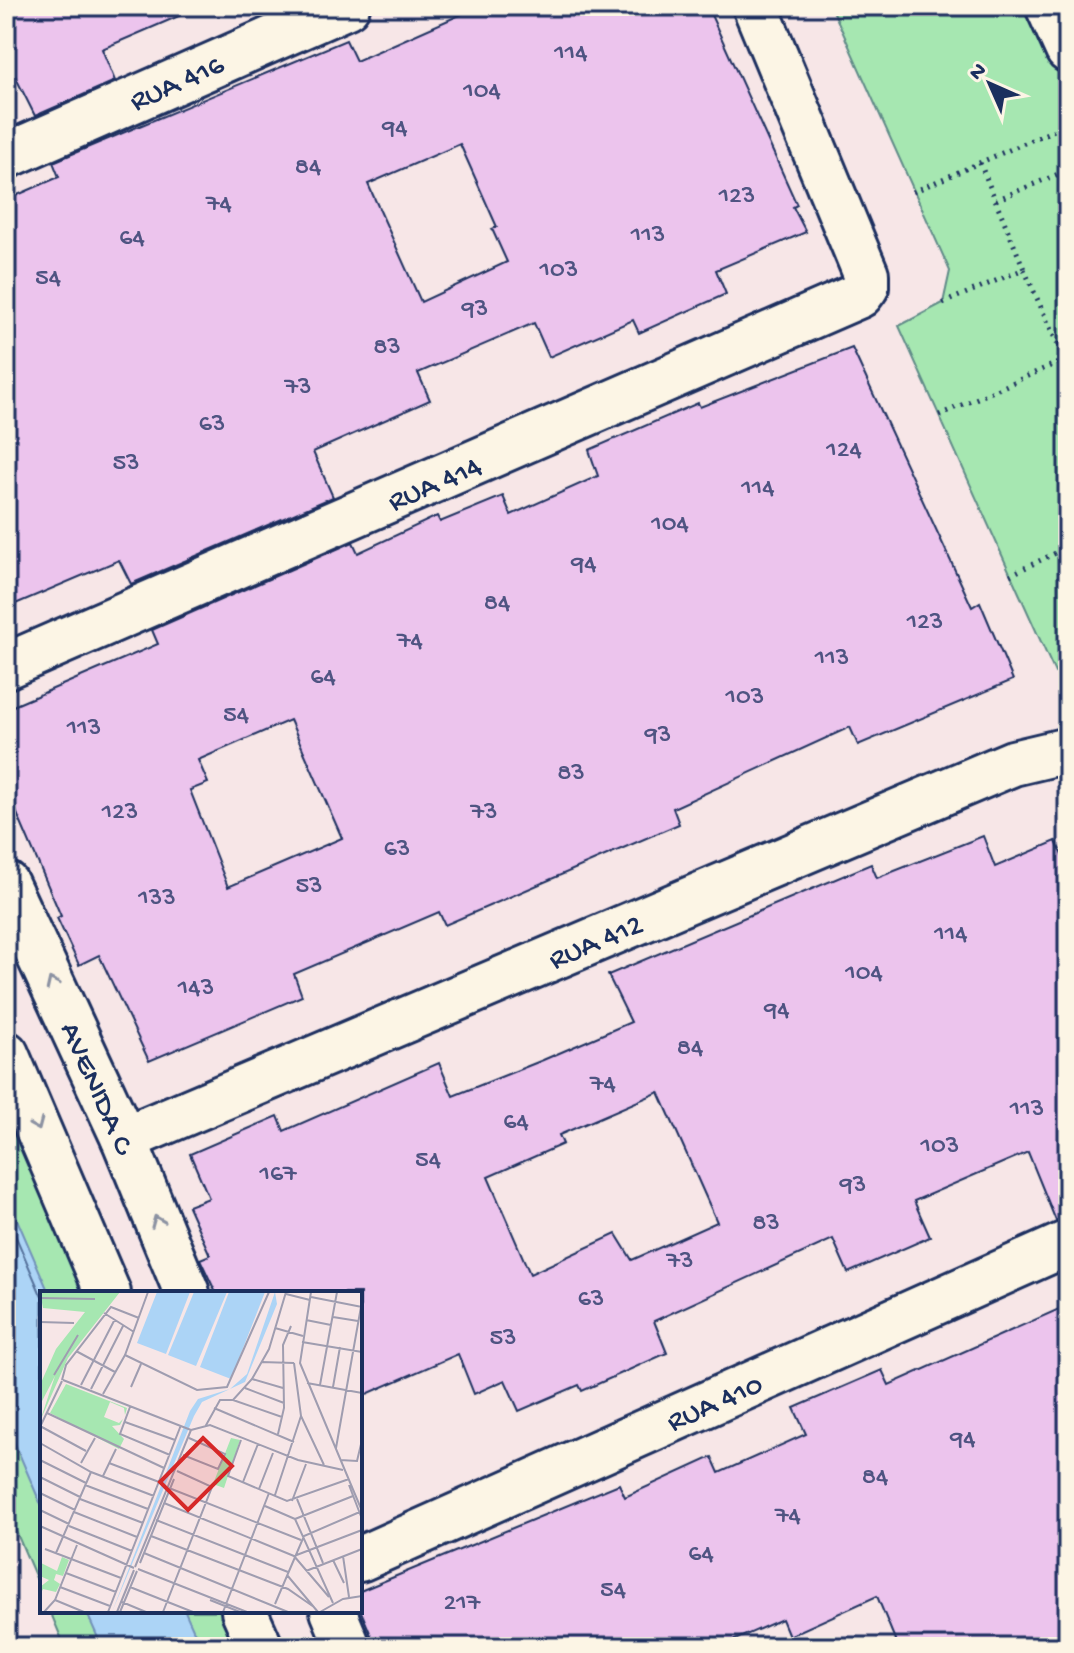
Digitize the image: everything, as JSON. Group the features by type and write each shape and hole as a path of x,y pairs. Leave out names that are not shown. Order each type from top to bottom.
{"street":[{"name":"RUA 416","path":"6,156 347,6"},
{"name":"RUA 414","path":"6,666 860,295 866,287 866,274 755,6"},
{"path":"1048,6 1068,50"},
{"name":"RUA 412","path":"124,1139 1013,763 1068,750"},
{"name":"AVENIDA C","path":"6,884 124,1139 186,1291"},
{"path":"6,1054 107,1291"},
{"name":"RUA 410","path":"362,1558 1068,1243"},
{"path":"245,1613 260,1647"},
{"path":"334,1613 348,1647"}],"path":[{"path":"913,192 1068,124"},
{"path":"980,163 1068,368"},
{"path":"996,200 1068,170"},
{"path":"943,303 1024,269"},
{"path":"1057,345 1068,340"},
{"path":"939,415 1064,360"},
{"path":"1010,575 1068,547"}],"green space":[{"path":"831,6 1032,6 1068,90 1068,667 1055,673 899,326 943,303 950,271"},
{"path":"6,1081 95,1291 40,1291 40,1587 6,1508"},
{"path":"51,1613 231,1613 246,1647 65,1647"}],"water":[{"path":"6,1194 48,1291 40,1291 40,1502 6,1423"},
{"path":"87,1613 186,1613 201,1647 102,1647"}],"building":[{"path":"6,6 202,6 102,49 115,81 35,116 6,58"},
{"path":"480,6 707,6 797,205 793,207 806,232 716,270 726,294 639,333 633,320 549,357 534,323 418,373 430,400 313,452 333,497 131,584 119,560 6,608 6,200 59,177 53,162 346,40 356,61","holes":["460,144 497,227 492,229 507,262 421,302 368,184"]},
{"path":"852,348 972,607 980,602 1013,680 858,745 850,727 673,808 679,824 445,925 439,912 294,974 302,996 149,1061 99,955 79,965 57,918 61,916 6,788 6,709 158,644 152,630 353,542 358,553 437,516 440,522 503,496 511,515 598,476 589,450 698,403 700,407","holes":["290,720 342,838 228,887 190,790 208,783 198,760"]},
{"path":"983,836 995,867 1056,841 1068,869 1068,1218 1056,1221 1028,1152 914,1201 930,1237 848,1273 833,1239 654,1321 667,1353 582,1391 579,1385 519,1411 505,1380 474,1394 458,1354 362,1396 362,1291 215,1291 200,1259 210,1255 188,1206 209,1198 190,1154 278,1116 284,1131 439,1063 453,1096 543,1060 631,1022 608,975 871,864 877,878","holes":["659,1092 717,1222 632,1260 616,1234 530,1274 488,1177 563,1144 559,1135"]},
{"path":"1068,1305 1068,1647 898,1647 877,1596 789,1636 782,1619 719,1647 376,1647 362,1613 362,1590 619,1484 625,1497 712,1457 719,1473 806,1434 794,1408 882,1370 889,1385"}]}
